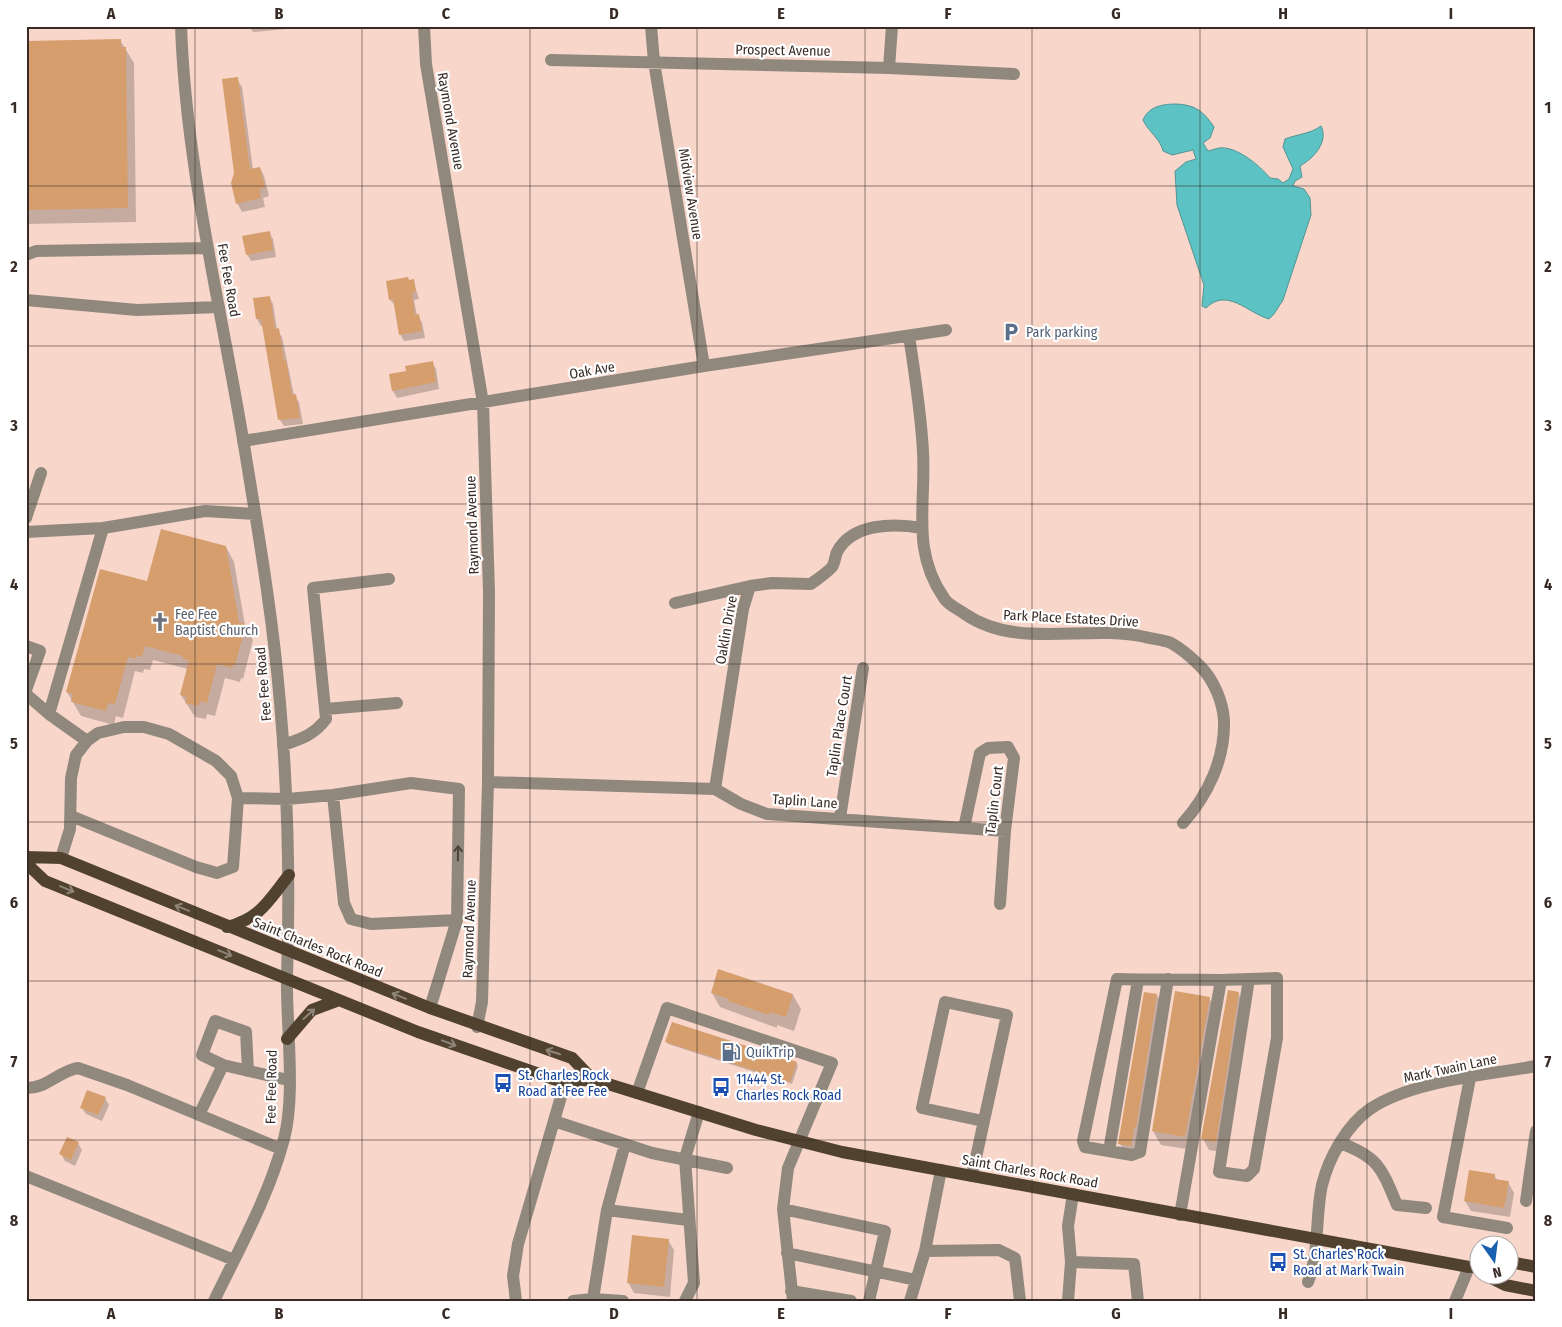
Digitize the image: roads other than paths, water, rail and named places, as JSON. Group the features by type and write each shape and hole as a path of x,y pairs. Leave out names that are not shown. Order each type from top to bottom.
{"main road":[{"name":"Saint Charles Rock Road","path":"26,857 60,858 477,1027 572,1058 592,1079"},
{"name":"Saint Charles Rock Road","path":"26,864 45,881 467,1050 565,1083 592,1079 799,1142 1180,1215 1470,1267"},
{"path":"227,927 243,923 264,909 289,875"},
{"path":"287,1039 312,1010 339,1000"},
{"path":"1520,1264 1536,1267"},
{"path":"1501,1284 1536,1291"}],"street":[{"name":"Fee Fee Road","path":"181,26 188,129 243,441 272,624 287,799 289,875 286,1128 281,1149 260,1205 214,1301"},
{"name":"Raymond Avenue","path":"424,26 426,64 484,403 489,592 488,782 482,1002 477,1027"},
{"name":"Midview Avenue","path":"651,26 654,62 704,366"},
{"path":"889,68 892,26"},
{"name":"Prospect Avenue","path":"551,60 889,68 1014,74"},
{"path":"26,254 36,251 208,248"},
{"path":"26,300 137,310 219,307"},
{"name":"Oak Ave","path":"243,441 704,366 946,330"},
{"name":"Park Place Estates Drive","path":"908,336 921,414 923,548 928,568 945,600 974,620 990,628 1020,633 1128,633 1170,642 1191,657 1207,674 1218,696 1223,715 1222,755 1195,810 1183,823"},
{"path":"26,518 41,473"},
{"path":"26,532 103,528 205,511 255,514"},
{"name":"Oaklin Drive","path":"715,789 743,609 750,586 772,583 811,584 833,566 837,552 852,534 877,527 905,525 922,528"},
{"path":"49,714 103,528"},
{"path":"283,744 305,738 318,730 326,719 313,588 389,580"},
{"path":"675,603 750,586"},
{"path":"26,646 40,651 26,692 49,714 86,741"},
{"name":"Taplin Place Court","path":"840,818 863,668"},
{"path":"326,709 397,703"},
{"path":"60,858 68,838 71,816 71,778 76,755 86,741 98,733 124,727 144,727 169,734 216,761 231,776 238,798 233,867 217,873 196,867 71,816"},
{"name":"Taplin Court","path":"964,828 980,753 988,748 1008,747 1014,758 1005,831 1000,904"},
{"name":"Taplin Lane","path":"488,782 715,789 741,804 767,814 1005,831"},
{"path":"238,798 287,799 333,795 411,783 459,789 457,920 430,1008"},
{"path":"333,795 344,903 351,919 371,924 457,920"},
{"path":"1168,979 1140,1152 1132,1155 1085,1147 1083,1141 1117,979 1138,980 1168,979 1221,980 1249,979 1277,978 1277,1038 1254,1169 1246,1176 1219,1172 1249,979"},
{"path":"1109,1151 1138,980"},
{"path":"1180,1215 1221,980"},
{"path":"972,1176 1007,1015 946,1002 922,1108 983,1121"},
{"path":"637,1093 667,1008 832,1063 788,1168 783,1209 792,1296 851,1301"},
{"path":"248,1071 246,1032 216,1021 202,1055 223,1065 248,1071 288,1080"},
{"path":"199,1116 223,1065"},
{"name":"Mark Twain Lane","path":"1308,1282 1312,1269 1319,1199 1326,1170 1340,1143 1369,1110 1384,1100 1422,1088 1536,1066"},
{"path":"26,1088 45,1084 70,1069 78,1068 281,1149"},
{"path":"1470,1078 1443,1217 1507,1228"},
{"path":"516,1301 513,1276 518,1244 565,1083"},
{"path":"684,1301 694,1283 685,1158 699,1112"},
{"path":"554,1121 652,1153 685,1158 727,1168"},
{"path":"1526,1201 1534,1160 1536,1132"},
{"path":"1340,1143 1357,1150 1377,1164 1386,1178 1396,1205 1426,1208"},
{"path":"593,1299 607,1210 625,1144"},
{"path":"910,1301 925,1251 941,1170"},
{"path":"26,1176 234,1260"},
{"path":"1068,1301 1071,1262 1068,1226 1073,1194"},
{"path":"783,1209 885,1231 869,1301"},
{"path":"607,1210 688,1220"},
{"path":"925,1251 999,1250 1015,1258 1020,1301"},
{"path":"787,1254 876,1270 916,1280"},
{"path":"1071,1262 1134,1264 1138,1301"},
{"path":"1455,1301 1470,1277"},
{"path":"572,1301 593,1299 623,1301"}],"water":[{"path":"1177,104 1199,110 1214,127 1210,138 1203,143 1208,151 1222,148 1237,151 1255,163 1270,178 1278,179 1283,183 1289,179 1293,169 1283,147 1285,139 1321,126 1323,138 1321,144 1310,159 1300,166 1302,177 1295,181 1293,186 1304,189 1310,198 1311,215 1283,300 1269,319 1238,303 1230,301 1214,302 1206,308 1202,306 1204,285 1177,205 1175,171 1186,162 1196,159 1193,150 1172,155 1163,151 1160,143 1143,120 1149,112 1157,107"}],"place":[{"name":"Park parking","path":"1011,332"},
{"name":"Fee Fee Baptist Church","path":"160,622"},
{"name":"QuikTrip","path":"731,1052"},
{"name":"St. Charles Rock Road at Fee Fee","path":"503,1083"},
{"name":"11444 St. Charles Rock Road","path":"721,1087"},
{"name":"St. Charles Rock Road at Mark Twain","path":"1278,1262"}]}
